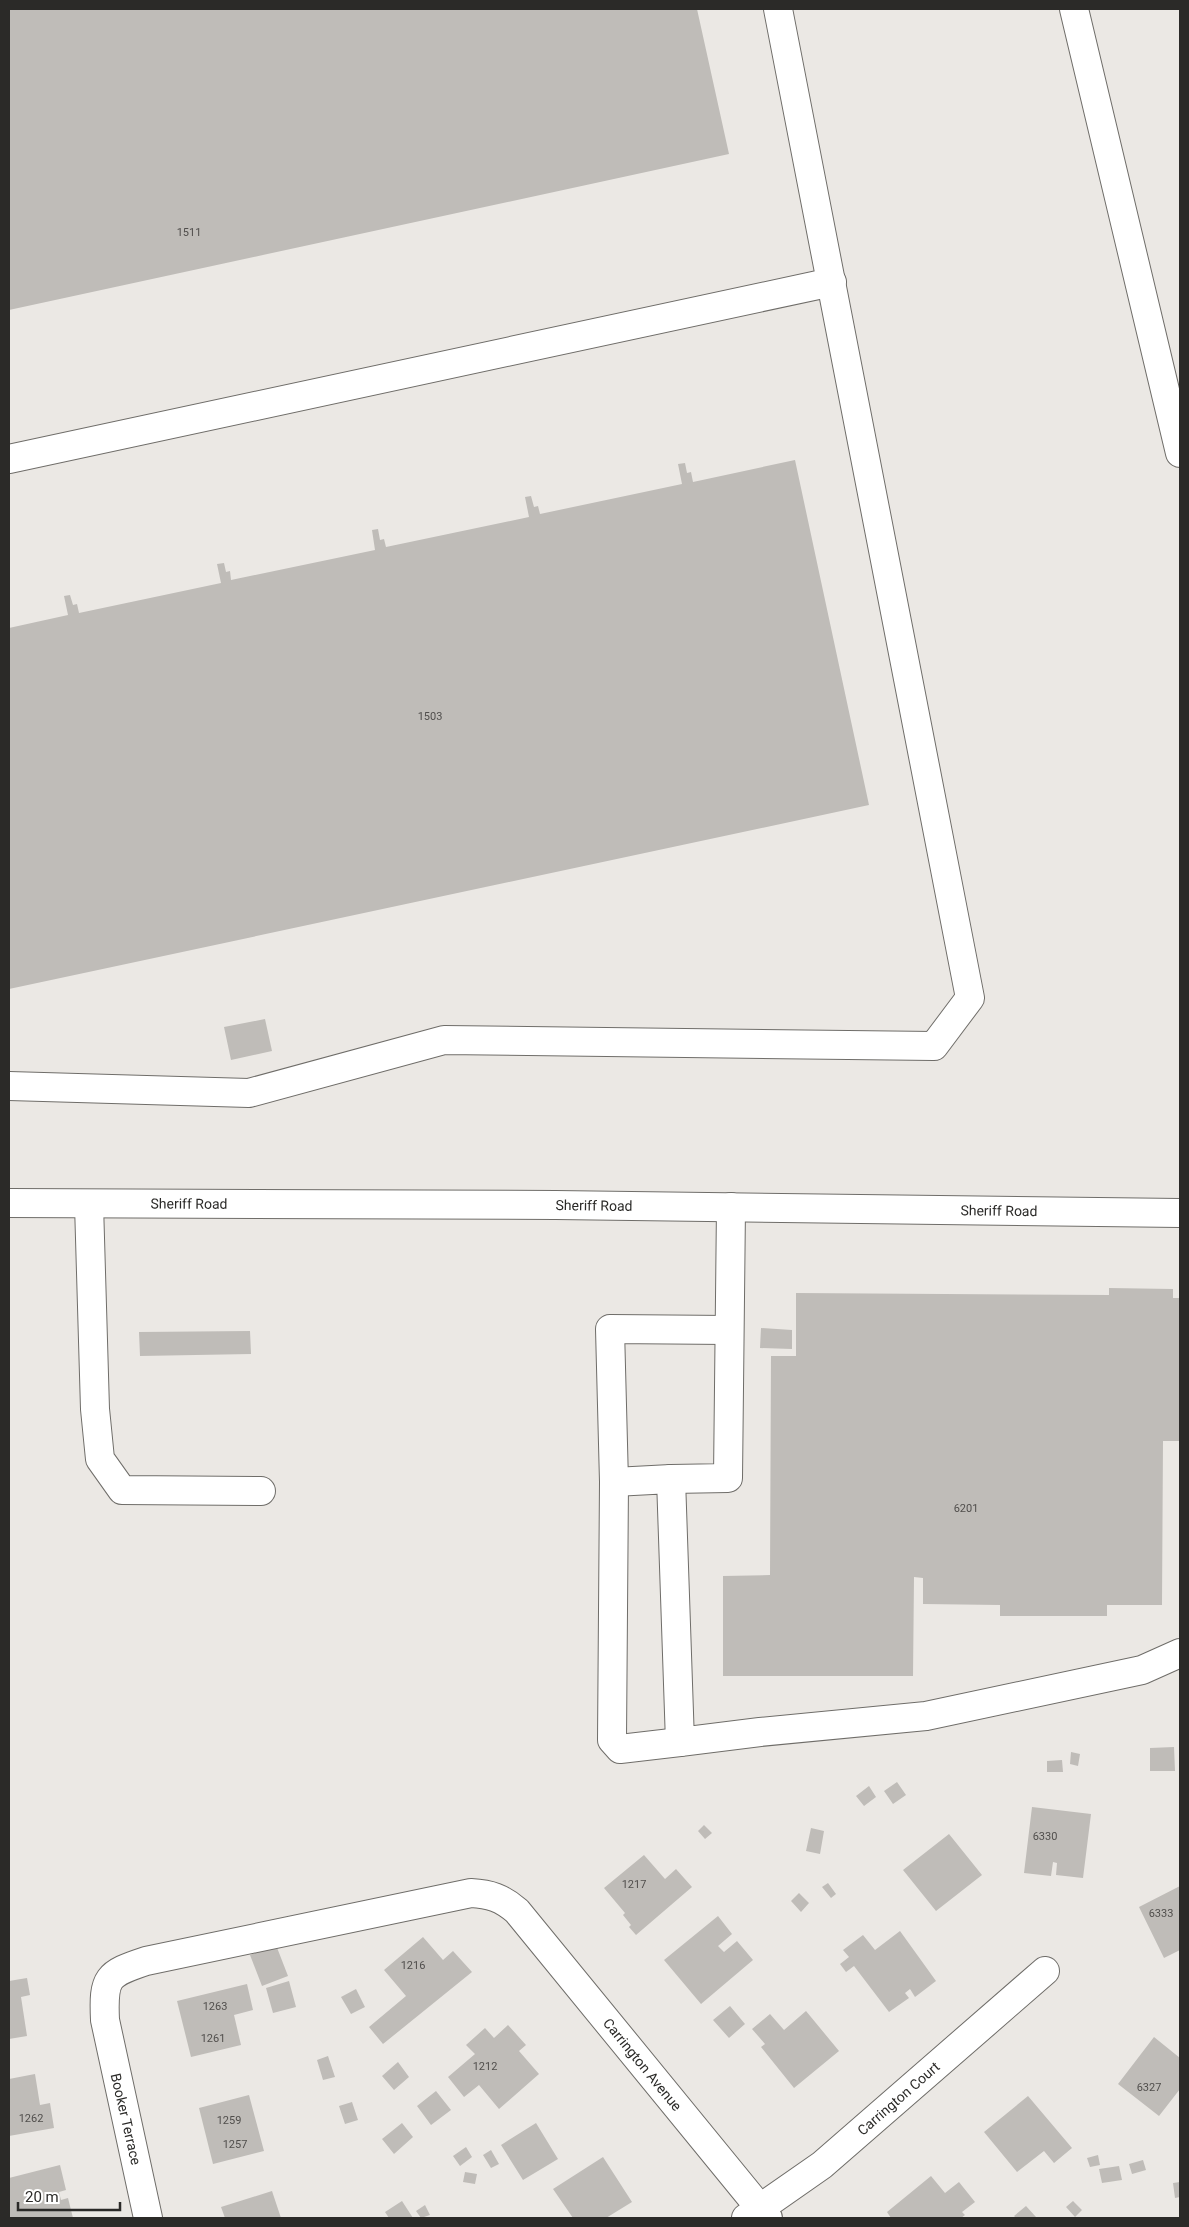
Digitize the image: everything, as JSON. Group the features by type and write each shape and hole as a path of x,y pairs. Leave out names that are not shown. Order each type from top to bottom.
{"street":[{"path":"9,1086 249,1093 444,1040 934,1046 970,998 778,9"},
{"path":"1074,9 1180,453"},
{"path":"9,459 832,282"},
{"name":"Sheriff Road","path":"9,1203 731,1207 1180,1213"},
{"path":"89,1204 95,1409 100,1459 122,1490 261,1491"},
{"path":"614,1482 728,1478 731,1207"},
{"path":"730,1330 610,1329 614,1482 612,1740 620,1749 760,1732 926,1716 1142,1670 1180,1653"},
{"path":"671,1479 680,1742"},
{"name":"Carrington Avenue","path":"105,2020 104,1998 111,1978 124,1968 146,1961 471,1893 492,1895 506,1902 517,1911 758,2215"},
{"name":"Carrington Court","path":"758,2215 822,2164 1045,1971"},
{"name":"Booker Terrace","path":"105,2020 148,2218"}],"building":[{"path":"9,9 697,9 729,154 9,310"},
{"path":"795,460 869,805 9,989 9,628 68,615 64,596 70,595 73,605 77,604 79,613 221,583 217,564 224,563 226,572 230,571 231,580 375,550 372,530 378,529 380,540 384,539 386,547 529,517 525,497 531,496 534,507 538,506 540,514 682,484 678,464 685,463 687,473 691,472 693,482"},
{"path":"265,1019 272,1051 231,1060 224,1027"},
{"path":"1109,1288 1173,1289 1173,1298 1180,1298 1180,1441 1163,1441 1162,1605 1107,1605 1107,1616 1000,1616 1000,1605 923,1604 923,1578 914,1577 913,1676 723,1676 723,1576 770,1575 771,1356 796,1356 796,1293 1109,1295"},
{"path":"761,1328 792,1330 792,1349 760,1348"},
{"path":"250,1331 251,1354 140,1356 139,1332"},
{"path":"1174,1747 1175,1771 1150,1771 1150,1748"},
{"path":"1071,1752 1080,1754 1078,1766 1070,1764"},
{"path":"1062,1760 1063,1772 1047,1772 1047,1761"},
{"path":"897,1782 906,1795 893,1804 884,1791"},
{"path":"869,1786 876,1797 864,1806 856,1796"},
{"path":"1032,1807 1091,1814 1083,1878 1056,1875 1057,1863 1053,1862 1051,1876 1024,1873"},
{"path":"704,1825 712,1833 705,1839 698,1831"},
{"path":"811,1828 824,1831 820,1854 806,1851"},
{"path":"949,1834 982,1875 936,1911 903,1870"},
{"path":"644,1855 665,1879 676,1869 692,1887 636,1935 629,1927 631,1925 623,1915 625,1913 604,1888"},
{"path":"828,1883 836,1894 831,1898 822,1887"},
{"path":"1180,1886 1180,1950 1164,1958 1139,1907"},
{"path":"799,1893 809,1903 801,1912 791,1901"},
{"path":"718,1916 732,1934 718,1946 724,1952 737,1941 753,1960 701,2004 664,1960"},
{"path":"900,1931 936,1981 915,1997 910,1989 905,1993 909,1998 889,2012 854,1966 846,1972 840,1964 849,1957 843,1950 863,1935 875,1950"},
{"path":"423,1937 443,1960 453,1951 472,1972 383,2044 369,2027 406,1996 384,1970"},
{"path":"276,1945 288,1976 262,1986 250,1955"},
{"path":"27,1978 30,1995 21,1997 27,2036 9,2039 9,1981"},
{"path":"289,1981 296,2007 273,2013 266,1988"},
{"path":"247,1984 253,2010 234,2015 241,2045 191,2057 177,2001"},
{"path":"356,1989 365,2007 351,2014 341,1997"},
{"path":"730,2006 745,2024 729,2038 713,2020"},
{"path":"806,2011 839,2051 794,2088 761,2047 765,2044 752,2029 770,2014 784,2030"},
{"path":"508,2025 526,2045 519,2051 539,2074 499,2109 479,2085 464,2097 448,2077 475,2054 466,2045 485,2028 494,2038"},
{"path":"1154,2037 1180,2058 1180,2089 1159,2116 1118,2084"},
{"path":"328,2056 335,2077 323,2080 317,2060"},
{"path":"398,2062 409,2077 394,2090 382,2076"},
{"path":"35,2074 40,2105 50,2103 54,2128 9,2136 9,2079"},
{"path":"436,2091 451,2110 431,2125 417,2106"},
{"path":"249,2095 264,2151 213,2164 199,2108"},
{"path":"1028,2096 1072,2148 1054,2163 1044,2151 1017,2172 984,2132"},
{"path":"352,2102 358,2120 345,2124 339,2106"},
{"path":"402,2123 413,2137 394,2154 382,2139"},
{"path":"536,2123 558,2159 523,2180 501,2145"},
{"path":"466,2147 472,2157 460,2166 453,2156"},
{"path":"491,2150 499,2164 491,2168 483,2155"},
{"path":"1098,2155 1100,2165 1090,2167 1087,2158"},
{"path":"603,2157 632,2202 606,2218 573,2218 553,2189"},
{"path":"1143,2160 1146,2170 1132,2174 1129,2164"},
{"path":"60,2165 66,2190 59,2192 61,2200 68,2198 73,2218 9,2218 9,2178"},
{"path":"1119,2166 1122,2180 1102,2183 1099,2169"},
{"path":"465,2172 477,2174 475,2184 463,2182"},
{"path":"931,2176 945,2193 959,2182 975,2202 962,2212 965,2215 961,2218 891,2218 887,2212"},
{"path":"1180,2182 1180,2197 1175,2198 1173,2183"},
{"path":"272,2191 281,2218 225,2218 221,2207"},
{"path":"402,2201 413,2218 389,2218 385,2212"},
{"path":"1073,2201 1082,2210 1075,2217 1066,2207"},
{"path":"425,2205 430,2215 421,2218 416,2211"},
{"path":"1026,2206 1036,2217 1016,2218 1014,2216"}]}
